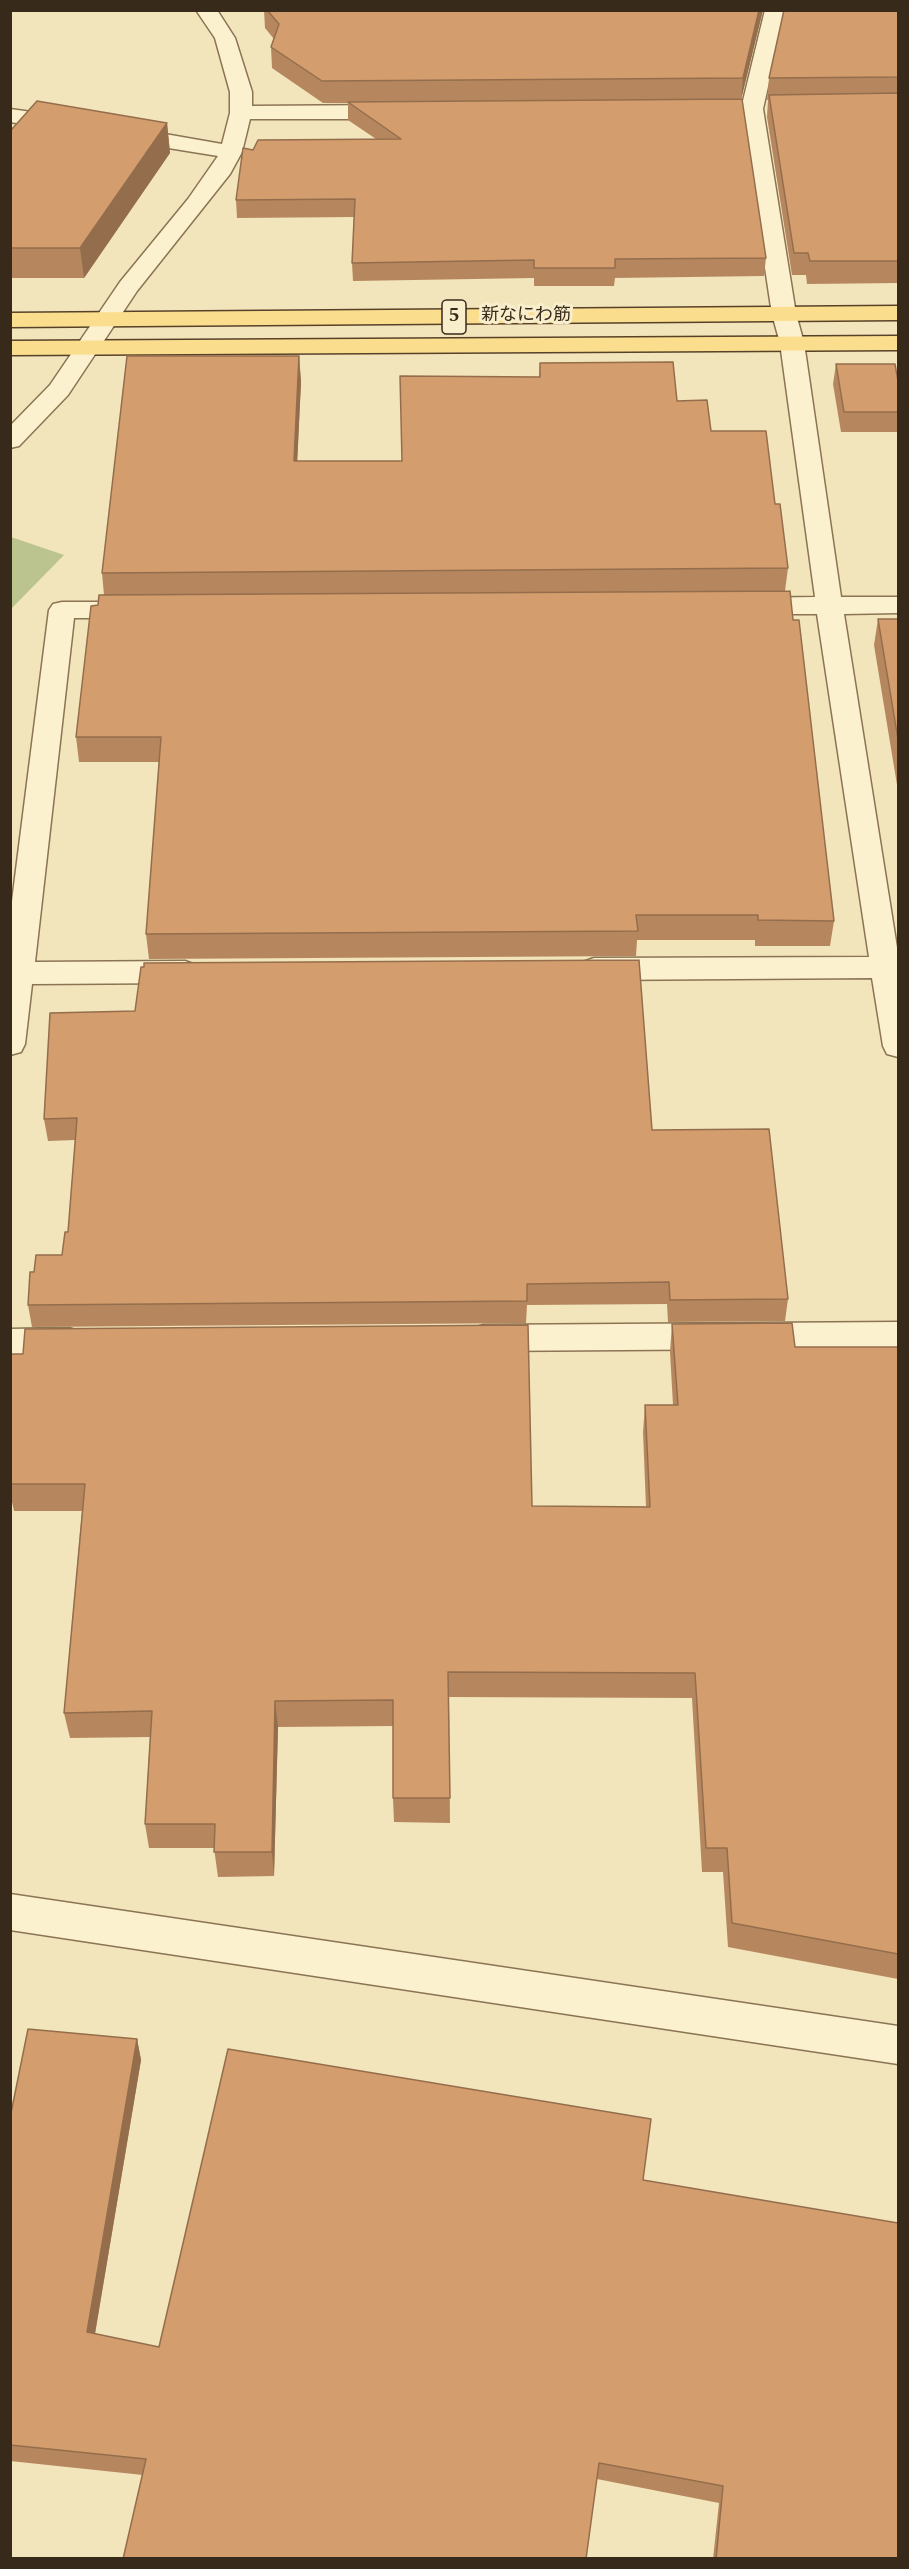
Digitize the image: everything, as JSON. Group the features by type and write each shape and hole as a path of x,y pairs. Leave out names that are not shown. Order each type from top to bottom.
{"main road":[{"name":"新なにわ筋","path":"10,320 898,313"},
{"name":"新なにわ筋","path":"10,348 898,343"}],"street":[{"path":"10,441 59,390 108,321 128,287 196,204 222,169 231,152 241,113 241,92 225,38 206,10"},
{"path":"775,10 763,109 784,314 792,343 829,605 898,1046"},
{"path":"728,109 763,109"},
{"path":"241,113 417,112"},
{"path":"10,114 231,152"},
{"path":"10,127 34,119"},
{"path":"721,606 898,605"},
{"path":"10,1044 62,610 158,609"},
{"path":"566,969 886,967"},
{"path":"19,973 209,972"},
{"path":"449,1338 898,1335"},
{"path":"10,1342 93,1341"},
{"path":"10,1912 898,2045"}],"green space":[{"path":"10,537 64,555 11,609"}],"building":[{"path":"267,10 759,10 743,78 322,81 271,47 279,24"},
{"path":"784,10 898,10 898,77 769,78"},
{"path":"898,93 898,261 810,261 808,253 794,253 769,95"},
{"path":"742,99 766,258 615,259 615,268 534,268 534,260 352,263 355,199 236,200 243,148 253,150 258,140 401,139 348,102"},
{"path":"37,101 167,123 80,248 10,248 10,129"},
{"path":"127,356 299,356 294,461 402,461 400,376 540,377 540,363 673,362 677,401 707,400 711,431 766,431 775,504 780,504 788,568 102,573"},
{"path":"836,364 895,364 898,381 898,412 844,412"},
{"path":"790,591 793,620 799,620 834,921 758,920 758,915 636,915 638,931 146,934 161,737 76,737 91,606 98,605 99,595"},
{"path":"878,619 898,619 898,739"},
{"path":"639,960 652,1130 769,1129 788,1299 670,1300 669,1282 527,1284 527,1301 28,1305 30,1272 34,1272 36,1255 62,1255 65,1232 68,1232 77,1118 44,1119 50,1013 135,1011 141,967 144,967 144,963"},
{"path":"792,1323 795,1347 898,1347 898,1954 732,1923 727,1848 706,1848 695,1673 448,1672 450,1798 393,1798 393,1700 275,1701 272,1852 214,1852 215,1824 145,1824 152,1711 64,1713 85,1484 10,1484 10,1354 23,1354 25,1329 528,1325 532,1506 650,1507 645,1405 678,1405 672,1324"},
{"path":"28,2029 137,2039 87,2332 159,2347 228,2049 651,2119 643,2180 898,2223 898,2559 716,2559 723,2486 599,2463 586,2559 123,2559 146,2459 10,2445 10,2118"}]}
